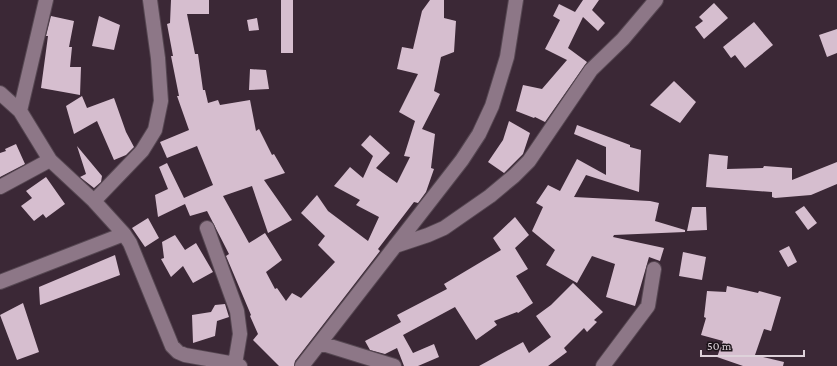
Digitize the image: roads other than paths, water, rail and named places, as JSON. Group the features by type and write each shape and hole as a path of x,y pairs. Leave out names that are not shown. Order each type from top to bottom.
{"street":[{"path":"20,111 46,0"},
{"path":"94,201 142,151 155,130 161,102 158,58 150,0"},
{"path":"302,366 462,160 479,134 492,106 504,69 516,0"},
{"path":"395,246 444,228 490,196 514,176 529,161 591,70 623,39 656,0"},
{"path":"0,93 20,111 50,160 94,201 124,234 130,243 172,346 178,352 185,355 237,365 240,334 237,311 207,228"},
{"path":"0,187 50,160"},
{"path":"0,282 124,234"},
{"path":"603,366 648,306 654,269"},
{"path":"320,343 394,366"}]}
